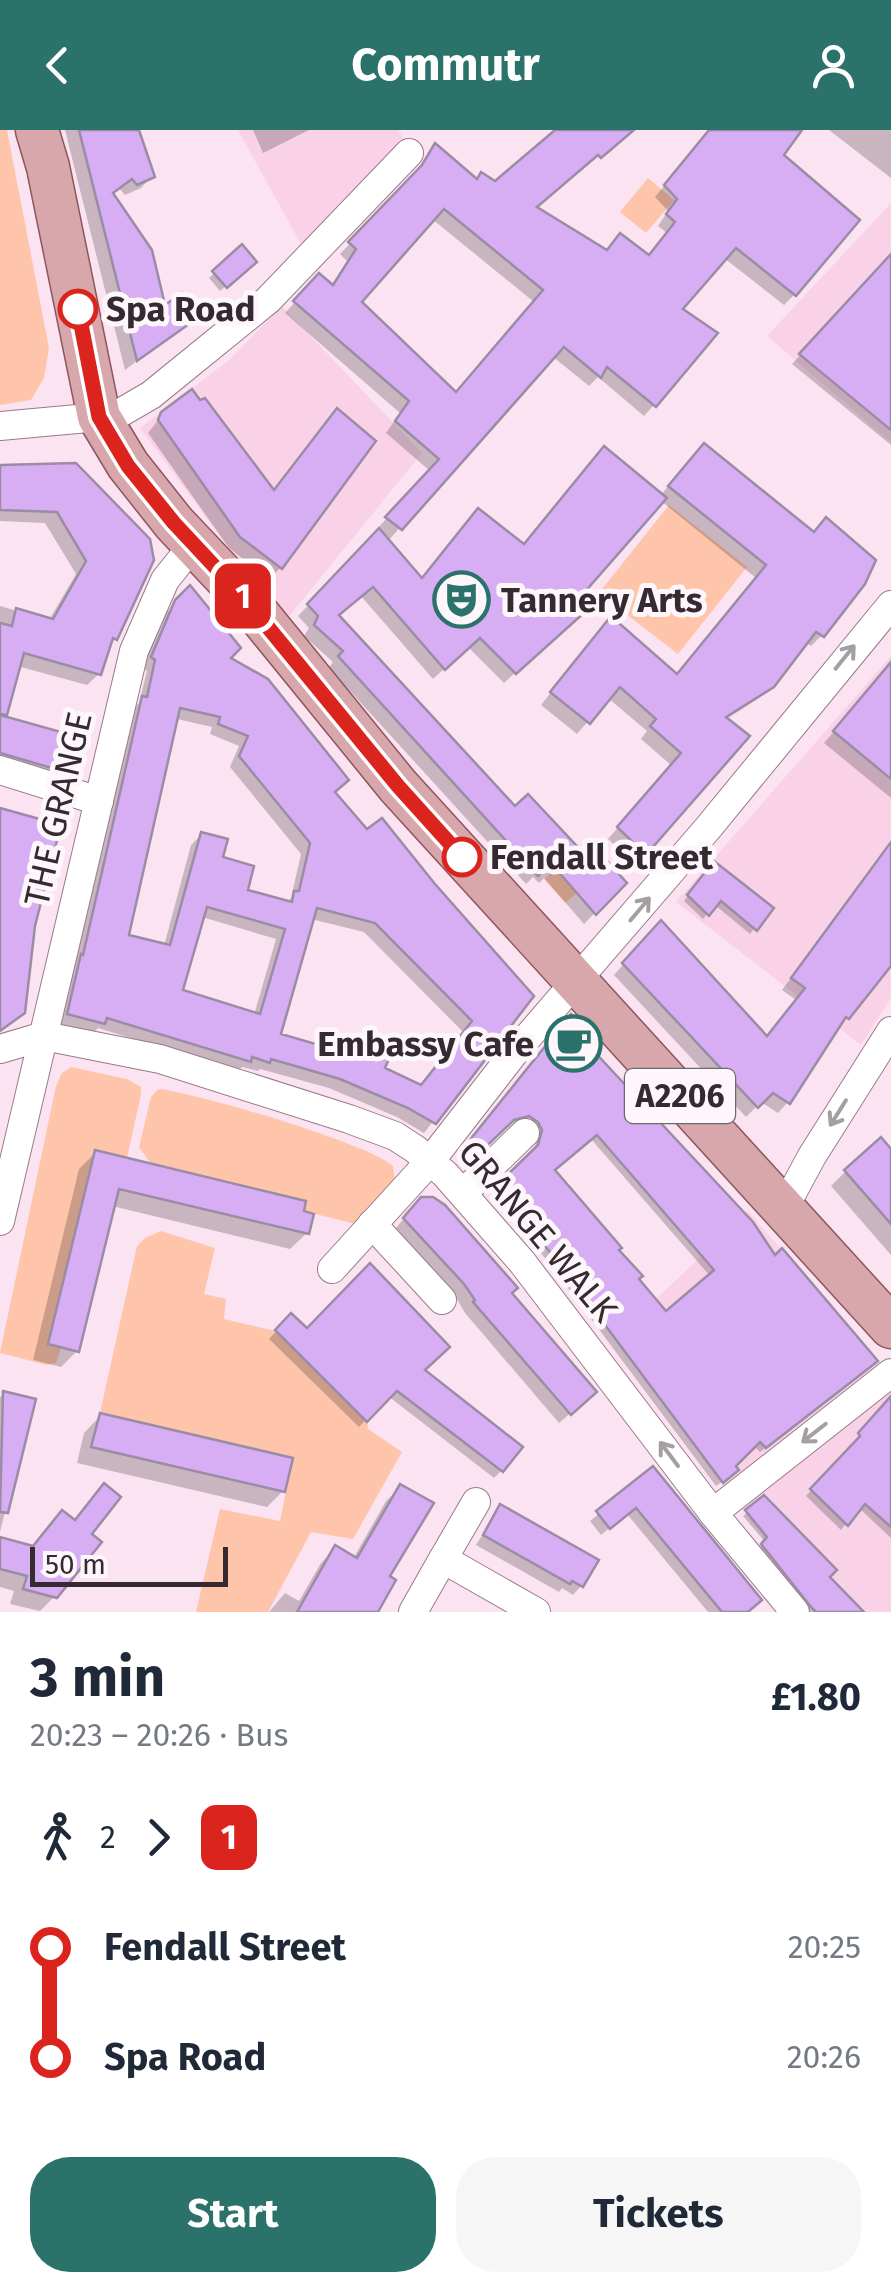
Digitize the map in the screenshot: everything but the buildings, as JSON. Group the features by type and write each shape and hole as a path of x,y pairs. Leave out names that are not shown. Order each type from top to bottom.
{"main road":[{"name":"A2206","path":"37,130 99,417 128,466 256,612 398,786 891,1328"}],"street":[{"path":"0,426 99,417 120,412 151,395 268,300 409,153"},
{"name":"THE GRANGE","path":"0,1221 134,651 164,580 194,545"},
{"path":"332,1270 431,1160 514,1053 577,984 891,604"},
{"path":"0,770 98,801"},
{"path":"784,1208 891,1031"},
{"name":"GRANGE WALK","path":"0,1049 44,1036 160,1060 349,1119 395,1136 431,1160 540,1283 713,1513 796,1612"},
{"path":"463,1193 526,1134"},
{"path":"372,1224 442,1300"},
{"path":"713,1513 891,1373"},
{"path":"412,1612 476,1502"},
{"path":"443,1559 536,1612"}],"shaded area":[{"path":"0,130 7,130 49,348 44,378 31,400 0,405"},
{"path":"238,130 398,130 405,141 302,246"},
{"path":"648,178 674,200 646,233 620,212"},
{"path":"891,203 891,442 767,336"},
{"path":"282,306 422,453 287,619 242,566 140,428 229,360"},
{"path":"669,505 747,567 678,654 599,593"},
{"path":"891,656 891,998 861,1045 676,902"},
{"path":"556,869 577,893 565,903 544,879"},
{"path":"71,1067 127,1079 141,1087 141,1094 127,1158 94,1151 48,1344 61,1348 56,1363 47,1365 0,1353 56,1086 62,1073"},
{"path":"158,1089 242,1109 352,1145 393,1166 395,1182 355,1224 304,1211 305,1201 151,1164 139,1147 151,1097"},
{"path":"748,1211 891,1376 891,1612 816,1612 757,1548 765,1539 701,1457 748,1420 649,1306"},
{"path":"161,1231 215,1248 204,1294 226,1299 224,1319 275,1331 367,1422 368,1429 402,1452 353,1539 311,1532 268,1612 196,1612 220,1509 280,1521 293,1458 100,1413 137,1246"}],"bus line":[{"name":"1","path":"78,309 99,417 128,466 462,857"}],"place":[{"name":"Spa Road","path":"78,309"},
{"name":"Tannery Arts","path":"462,600"},
{"name":"Fendall Street","path":"462,857"},
{"name":"Embassy Cafe","path":"573,1044"}]}
